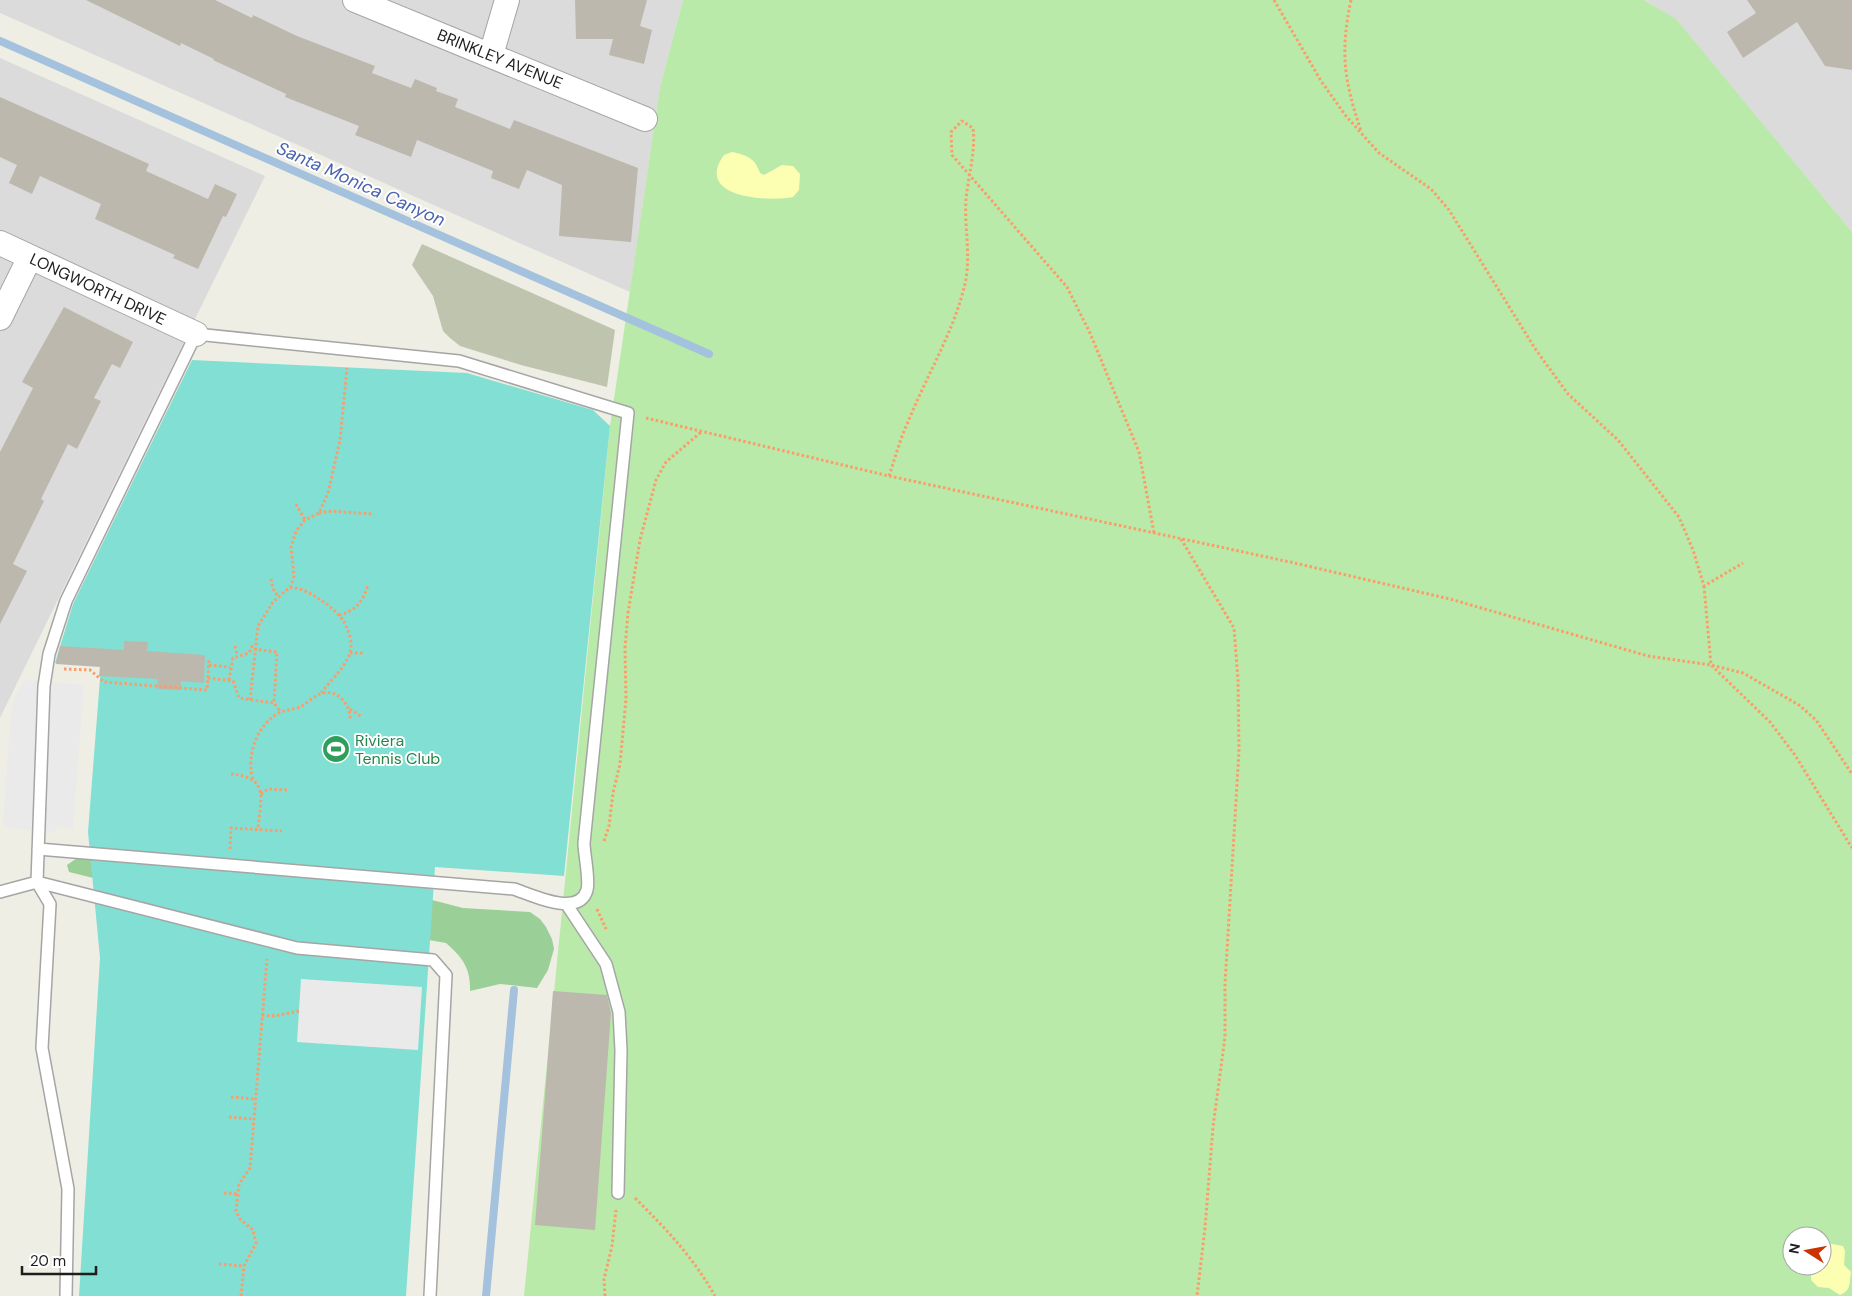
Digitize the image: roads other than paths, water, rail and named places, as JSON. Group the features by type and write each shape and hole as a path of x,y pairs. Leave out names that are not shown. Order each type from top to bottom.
{"street":[{"name":"BRINKLEY AVENUE","path":"355,0 645,119"},
{"path":"491,55 507,0"},
{"name":"LONGWORTH DRIVE","path":"0,243 196,334"},
{"path":"0,318 30,257"}],"lane":[{"path":"38,850 514,889 567,905 580,900 587,889 584,843 628,413 459,361 196,334 66,601 46,668 44,686 38,850 37,882 50,904 42,1048 68,1189 66,1296"},
{"path":"0,892 37,882 297,948 433,960 446,975 430,1296"},
{"path":"567,905 606,964 619,1012 621,1050 618,1193"}],"waterway":[{"name":"Santa Monica Canyon","path":"0,41 709,354"},
{"path":"486,1296 514,990"}],"place":[{"name":"Riviera Tennis Club","path":"336,749"}]}
